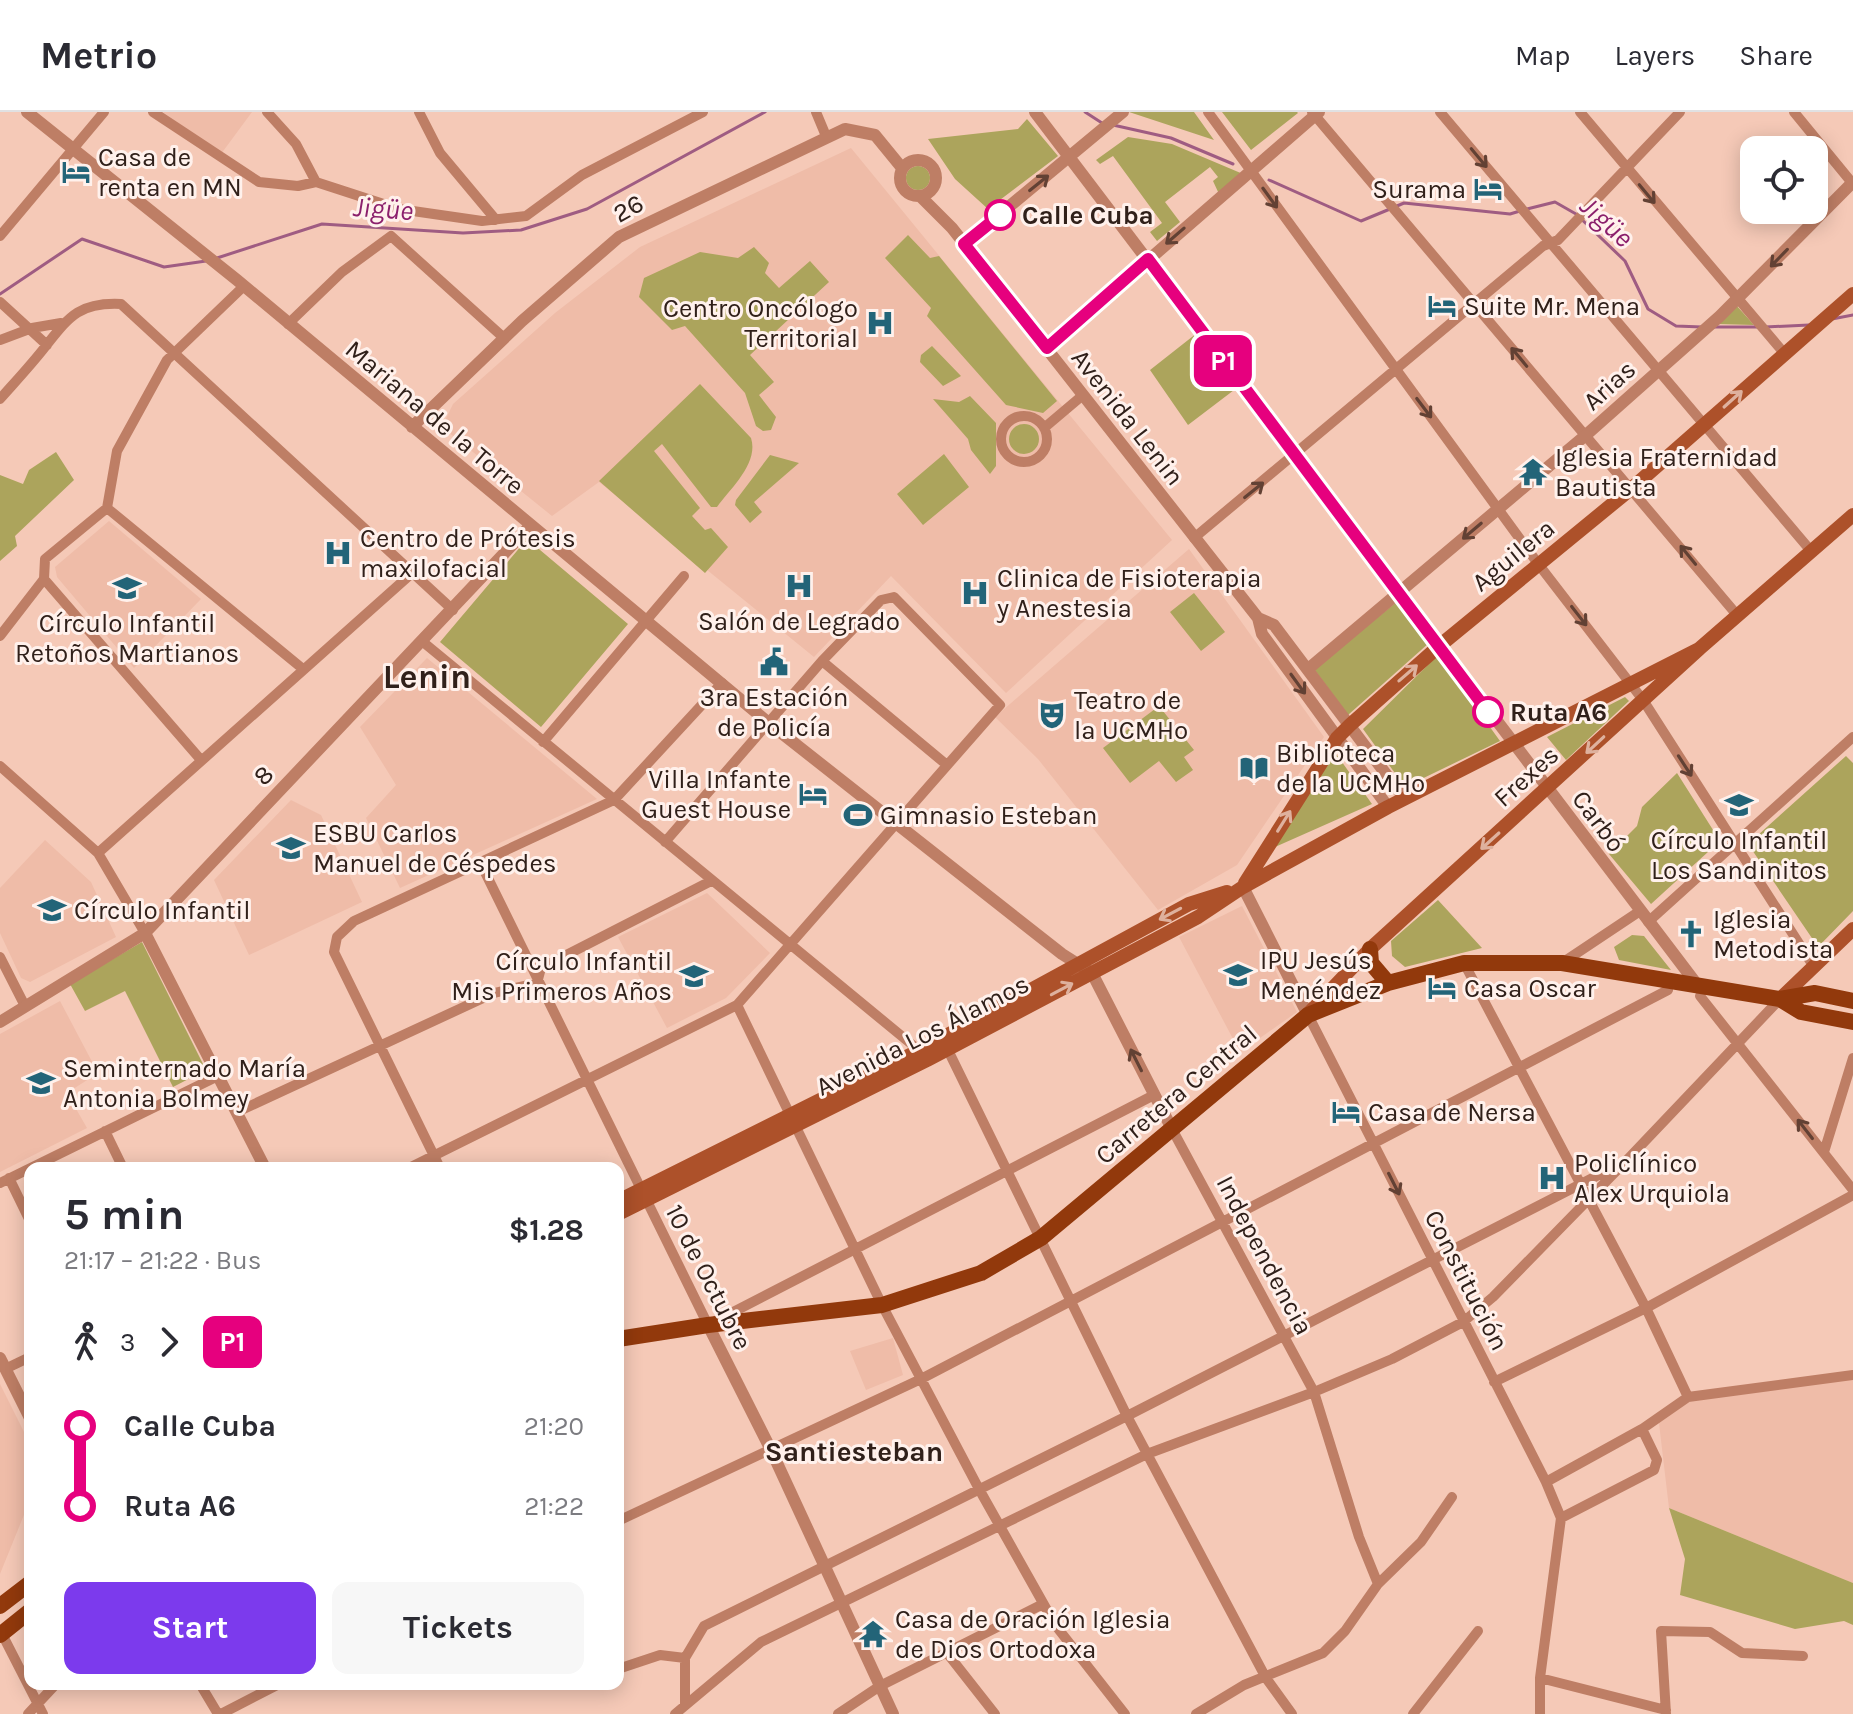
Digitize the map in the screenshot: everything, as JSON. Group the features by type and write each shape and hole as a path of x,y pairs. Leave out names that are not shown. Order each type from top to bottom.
{"main road":[{"name":"Aguilera","path":"1243,887 1337,738 1350,725 1438,647 1632,488 1853,294"},
{"name":"Frexes","path":"1308,1015 1370,949 1699,649 1853,515"},
{"name":"Avenida Los Álamos","path":"624,1209 643,1195 1092,973 1198,917 1243,887 1404,798 1699,649"},
{"name":"Avenida Los Álamos","path":"945,1044 1078,964 1189,904 1243,887"},
{"path":"1780,999 1853,929"},
{"path":"1370,949 1371,963 1388,983"},
{"name":"Carretera Central","path":"624,1338 882,1305 981,1273 1041,1238 1308,1015 1388,983 1464,963 1562,963 1698,989 1780,999 1815,993 1853,1001"},
{"name":"Carretera Central","path":"1780,999 1801,1012 1853,1022"},
{"name":"Avenida Los Álamos","path":"624,1200 643,1195"},
{"path":"0,1606 24,1588"},
{"path":"1,1635 24,1616"}],"street":[{"name":"Mariana de la Torre","path":"27,112 244,286 770,724 1078,964"},
{"path":"0,236 104,112"},
{"path":"153,112 259,182 298,186 316,182 428,216 496,220 526,216 582,175 703,112"},
{"path":"267,112 296,144 316,182"},
{"path":"419,112 440,153 496,220"},
{"path":"964,244 1123,112"},
{"path":"1208,112 1396,372 1631,683 1814,967"},
{"path":"1440,112 1811,551"},
{"path":"1580,112 1736,301 1784,353"},
{"path":"1194,538 1295,457 1543,246 1551,244 1680,112"},
{"path":"1794,112 1853,183"},
{"path":"816,113 826,136"},
{"path":"1047,348 1315,113 1397,216 1632,488 1737,615"},
{"name":"Carbó","path":"1038,116 1853,1193"},
{"name":"26","path":"412,427 504,338 619,237 845,129 875,135 902,168"},
{"path":"902,168 912,161 930,165 936,175 933,206"},
{"name":"Avenida Lenin","path":"902,168 901,186 909,194 920,196 933,206 1047,348 1258,618 1262,634 1388,807"},
{"name":"Arias","path":"1308,669 1586,435 1700,334 1853,183"},
{"path":"920,196 933,187"},
{"path":"288,324 342,272 391,236 504,338"},
{"path":"0,634 44,579 45,559 107,508 117,451 174,352 244,286"},
{"path":"0,302 32,328 47,345"},
{"path":"0,340 32,328 61,323 98,303 121,304 453,610"},
{"path":"0,399 47,345 61,323"},
{"path":"1044,428 1083,395"},
{"path":"1028,416 1044,428 1046,445 1036,459 1018,462 1004,453 1000,437 1009,421 1028,416"},
{"path":"107,508 303,669"},
{"name":"8","path":"0,1022 145,933 531,525"},
{"path":"98,853 411,574"},
{"path":"543,742 684,576"},
{"path":"44,579 201,760"},
{"path":"421,1162 737,1005 1000,705 894,597 881,600 822,661 665,842"},
{"name":"Avenida Lenin","path":"1258,618 1274,625 1404,798"},
{"path":"423,642 923,1055"},
{"path":"822,661 947,765"},
{"path":"436,1162 334,952 337,937 354,921 614,800 722,683"},
{"path":"1562,963 1644,917 1735,844 1853,737"},
{"path":"0,766 98,853 145,933 262,1162"},
{"name":"10 de Octubre","path":"480,862 537,983 771,1450 893,1714"},
{"path":"237,1112 494,993 537,983 541,968 711,881"},
{"name":"Constitución","path":"1243,887 1546,1482 1561,1518"},
{"path":"0,957 25,1006"},
{"path":"1464,963 1646,1308 1688,1397"},
{"path":"1078,964 1092,973"},
{"name":"Independencia","path":"1092,973 1314,1392 1354,1524 1378,1584"},
{"path":"624,1518 921,1379 1668,990"},
{"path":"675,1714 761,1642 1147,1454 1314,1392 1392,1359 1463,1322 1493,1297 1780,999"},
{"path":"737,1005 882,1305 1000,1528 1056,1626 1125,1714"},
{"path":"945,1044 1127,1416 1266,1678 1292,1714"},
{"path":"1824,1152 1853,1058"},
{"path":"41,1162 218,1076"},
{"path":"708,1325 1154,1095"},
{"path":"105,1131 120,1162"},
{"path":"685,1704 685,1658 704,1626 1127,1416 1627,1160"},
{"path":"24,1170 4,1180 24,1212"},
{"path":"1494,1382 1646,1308 1853,1193"},
{"path":"24,1359 3,1364 24,1406"},
{"path":"1546,1482 1642,1429 1688,1397 1853,1375"},
{"path":"1540,1714 1540,1678 1561,1518 1654,1470 1657,1460 1642,1429"},
{"path":"1196,1714 1244,1685 1323,1653 1345,1631 1378,1584 1415,1549 1452,1497"},
{"path":"838,1714 880,1686 1043,1604"},
{"path":"1413,1714 1478,1631"},
{"path":"1540,1678 1666,1712 1661,1631 1710,1632 1742,1653 1803,1656"},
{"path":"1,1635 24,1678"},
{"path":"947,1653 995,1714"},
{"path":"624,1667 660,1655 685,1658"},
{"path":"30,1690 41,1710"},
{"path":"28,1714 41,1710 53,1690"},
{"path":"204,1690 219,1714 267,1690"}],"shaded area":[{"path":"163,112 252,112 221,154"},
{"path":"1129,112 1194,112 1214,140"},
{"path":"1222,112 1297,112 1298,113 1251,150"},
{"path":"1027,119 1058,156 988,209 955,179 928,139 1018,129"},
{"path":"1128,137 1172,144 1243,174 1219,194 1213,181 1218,177 1210,167 1165,202 1180,222 1157,241 1150,232 1162,223 1113,156 1100,164 1096,160"},
{"path":"851,148 1172,540 1006,693 891,576 814,657 599,482 552,516 442,427 453,404 555,313 640,247"},
{"path":"918,166 927,169 930,178 927,187 918,190 909,187 906,178 909,169"},
{"path":"908,235 930,258 939,256 1057,401 1043,413 1006,405 927,316 931,308 885,258"},
{"path":"754,247 769,263 765,273 779,288 810,261 829,282 750,355 774,382 759,395 776,417 771,430 763,431 756,426 745,393 685,326 672,330 639,297 644,278 700,252 738,258"},
{"path":"1736,305 1754,325 1717,324"},
{"path":"1197,333 1238,387 1188,425 1150,370"},
{"path":"932,346 961,376 943,386 920,362 921,355"},
{"path":"700,384 751,438 752,447 751,457 742,475 717,507 711,507 662,444 654,451 700,508 692,516 705,530 711,528 728,547 705,573 599,481"},
{"path":"970,396 996,423 996,466 990,474 971,450 968,439 933,399 959,402"},
{"path":"1024,424 1035,428 1039,439 1035,450 1024,454 1013,450 1009,439 1013,428"},
{"path":"56,452 74,480 15,536 17,546 0,561 0,475 23,484 29,470"},
{"path":"944,454 969,487 923,525 897,494"},
{"path":"770,455 799,463 754,502 762,512 750,523 735,505 736,500"},
{"name":"Círculo Infantil Retoños Martianos","path":"109,521 201,599 134,668 57,577 55,567"},
{"path":"527,539 628,624 541,727 440,642"},
{"path":"1189,549 1324,737 1237,865 1158,910 1038,759 995,717"},
{"path":"1194,593 1225,632 1201,651 1170,612"},
{"path":"1399,600 1429,643 1348,715 1314,669"},
{"path":"1438,655 1500,741 1405,787 1363,729"},
{"path":"427,658 597,799 400,888 366,818 396,785 360,727"},
{"path":"1625,697 1629,701 1566,760 1547,737"},
{"path":"1159,706 1194,750 1184,757 1193,770 1176,782 1159,761 1130,783 1103,748"},
{"path":"1334,751 1372,804 1275,847"},
{"path":"1846,756 1853,763 1853,911 1818,947 1748,844"},
{"path":"1677,773 1720,841 1651,904 1609,854 1637,826 1642,807"},
{"name":"ESBU Carlos Manuel de Céspedes","path":"291,800 321,815 362,902 249,955 214,880"},
{"name":"Círculo Infantil","path":"45,840 91,882 116,937 30,982 21,978 0,933 0,888"},
{"name":"Círculo Infantil Mis Primeros Años","path":"707,893 770,953 726,998 667,1028 618,937"},
{"path":"1438,900 1482,948 1405,967 1392,956 1391,941"},
{"name":"IPU Jesús Menéndez","path":"1242,906 1297,1012 1240,1052 1179,937"},
{"path":"1632,935 1644,936 1671,970 1619,960 1614,947"},
{"path":"142,942 206,1070 173,1087 125,991 85,1011 70,984"},
{"name":"Seminternado María Antonia Bolmey","path":"60,1001 98,1073 67,1093 87,1128 0,1172 0,1034"},
{"path":"893,1338 903,1375 866,1390 850,1351"},
{"path":"1853,1379 1853,1583 1669,1508 1659,1423 1694,1398"},
{"path":"0,1384 24,1432 24,1515 0,1574"},
{"path":"1669,1508 1853,1583 1853,1625 1844,1621 1795,1629 1680,1595 1685,1559"}],"waterway":[{"name":"Jigüe","path":"217,258 322,224 463,233 521,230 587,209 765,112"},
{"name":"Jigüe","path":"1085,112 1102,123"},
{"name":"Jigüe","path":"1113,125 1171,138 1233,164"},
{"name":"Jigüe","path":"1269,180 1361,221 1390,209"},
{"name":"Jigüe","path":"1527,209 1555,202 1576,214 1625,261 1648,309 1676,326 1702,327"},
{"name":"Jigüe","path":"1397,206 1404,203 1510,214 1520,211"},
{"name":"Jigüe","path":"0,294 82,239 164,267 206,261"},
{"name":"Jigüe","path":"1832,319 1853,315"},
{"name":"Jigüe","path":"1765,327 1809,325"},
{"name":"Jigüe","path":"1713,327 1757,327"}],"bus line":[{"name":"P1","path":"1000,215 964,244 1047,348 1148,259 1488,712"}],"place":[{"name":"Casa de renta en MN","path":"76,172"},
{"name":"Surama","path":"1488,189"},
{"name":"Calle Cuba","path":"1000,215"},
{"name":"Suite Mr. Mena","path":"1442,306"},
{"name":"Centro Oncólogo Territorial","path":"880,323"},
{"name":"Iglesia Fraternidad Bautista","path":"1533,472"},
{"name":"Centro de Prótesis maxilofacial","path":"338,553"},
{"name":"Salón de Legrado","path":"799,586"},
{"name":"Círculo Infantil Retoños Martianos","path":"127,588"},
{"name":"Clinica de Fisioterapia y Anestesia","path":"975,593"},
{"name":"3ra Estación de Policía","path":"774,662"},
{"name":"Ruta A6","path":"1488,712"},
{"name":"Teatro de la UCMHo","path":"1052,715"},
{"name":"Biblioteca de la UCMHo","path":"1254,768"},
{"name":"Villa Infante Guest House","path":"813,794"},
{"name":"Círculo Infantil Los Sandinitos","path":"1739,805"},
{"name":"Gimnasio Esteban","path":"858,815"},
{"name":"ESBU Carlos Manuel de Céspedes","path":"291,848"},
{"name":"Círculo Infantil","path":"52,910"},
{"name":"Iglesia Metodista","path":"1691,934"},
{"name":"IPU Jesús Menéndez","path":"1238,975"},
{"name":"Círculo Infantil Mis Primeros Años","path":"694,976"},
{"name":"Casa Oscar","path":"1442,988"},
{"name":"Seminternado María Antonia Bolmey","path":"41,1083"},
{"name":"Casa de Nersa","path":"1346,1112"},
{"name":"Policlínico Alex Urquiola","path":"1552,1178"},
{"name":"Casa de Oración Iglesia de Dios Ortodoxa","path":"873,1634"}],"district":[{"name":"Lenin","path":"427,676"},
{"name":"Santiesteban","path":"854,1451"}]}
